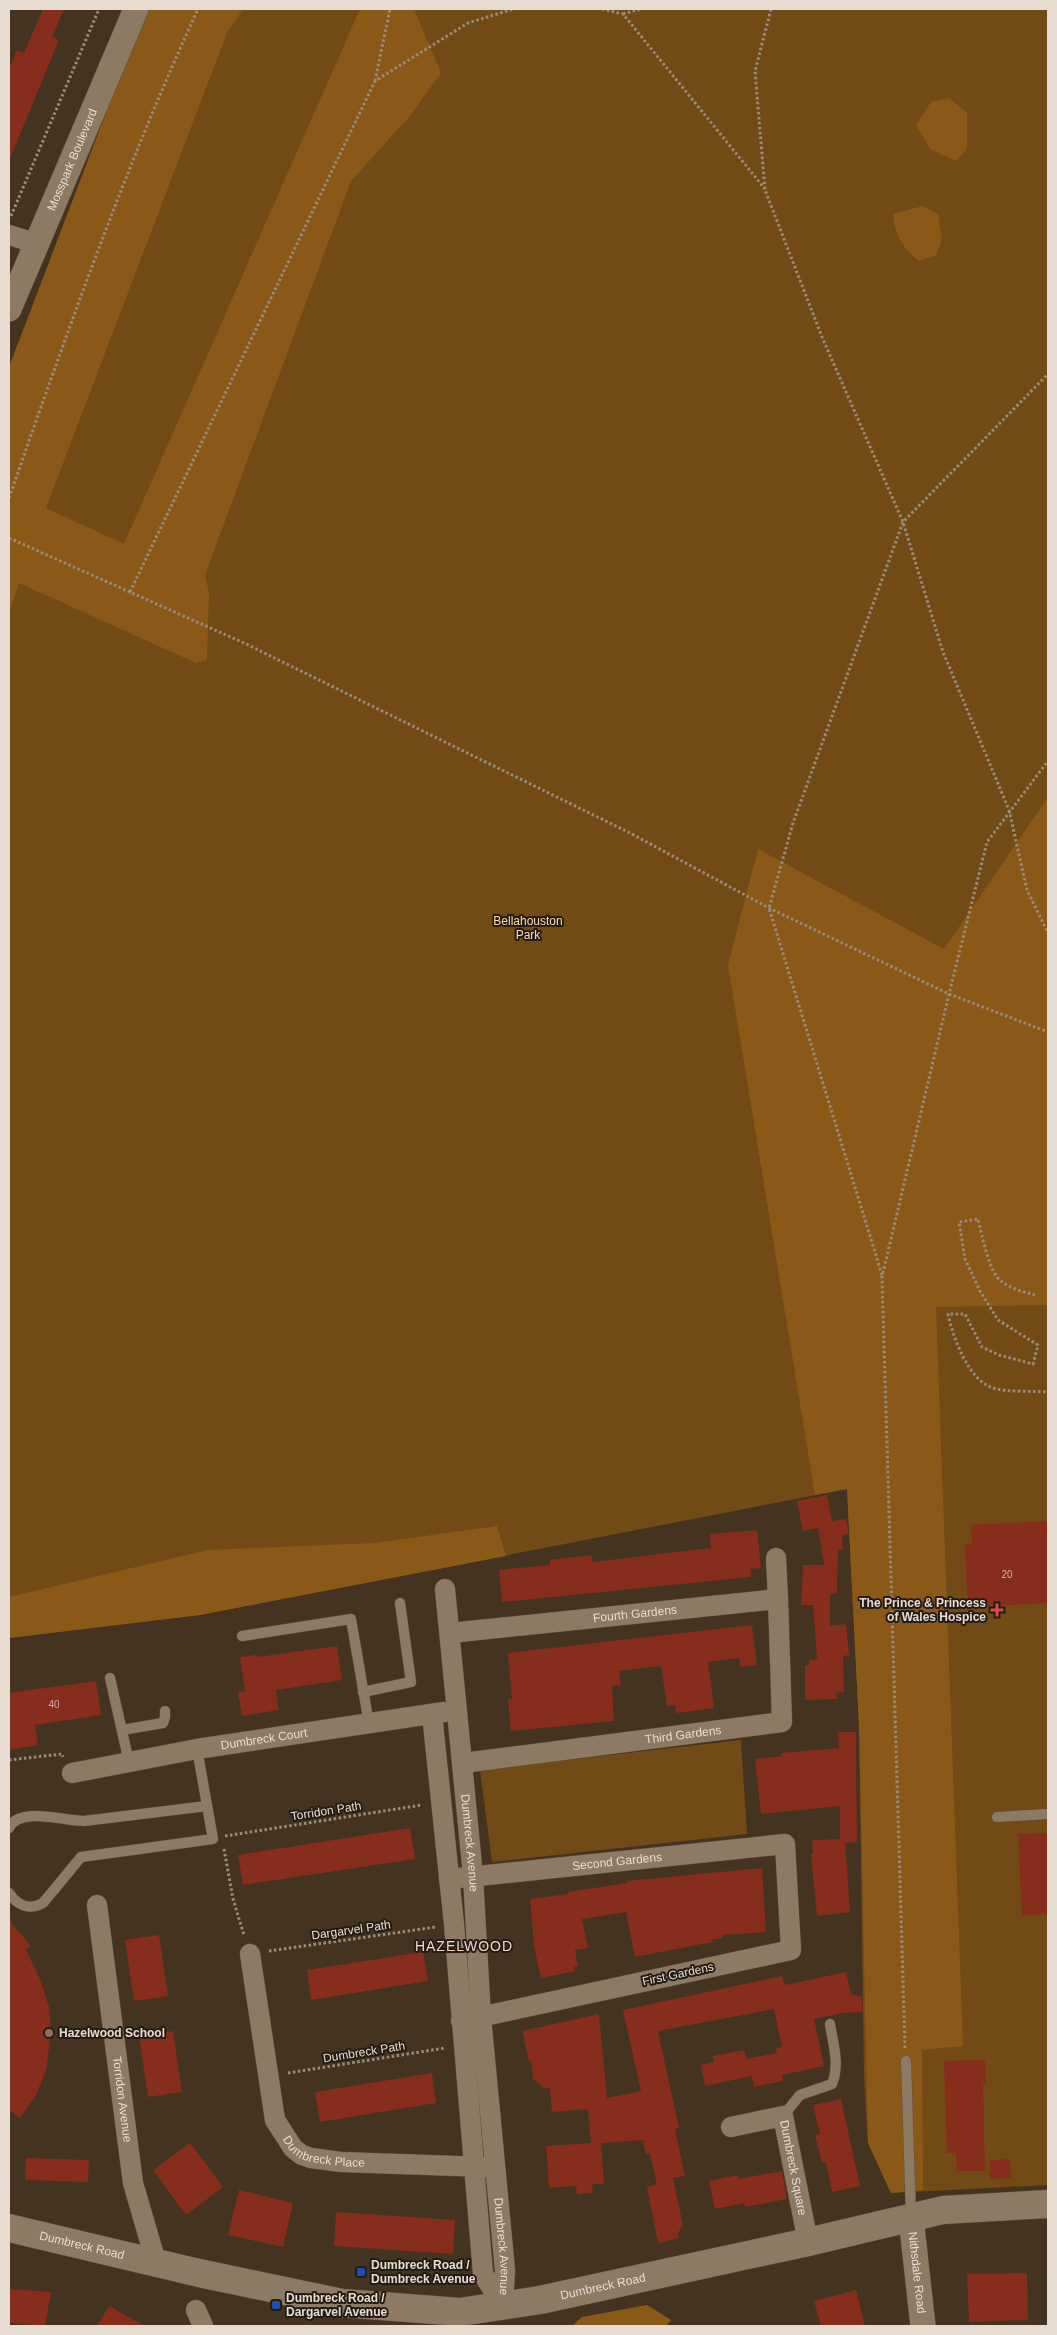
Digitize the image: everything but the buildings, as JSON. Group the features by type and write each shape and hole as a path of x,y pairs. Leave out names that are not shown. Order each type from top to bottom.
{"main road":[{"name":"Dumbreck Road","path":"9,2228 342,2303 460,2312 540,2300 808,2242 943,2210 1048,2204"},
{"name":"Dumbreck Road","path":"9,2246 156,2262"}],"street":[{"name":"Mosspark Boulevard","path":"9,310 35,243 136,9"},
{"path":"9,235 35,243"},
{"path":"776,1558 778,1599"},
{"name":"Dumbreck Avenue","path":"445,1590 473,1876 481,2017 505,2270 503,2306"},
{"name":"Fourth Gardens","path":"450,1632 778,1599"},
{"name":"Third Gardens","path":"463,1763 782,1722 778,1599"},
{"name":"Dumbreck Court","path":"72,1773 197,1749 458,1709"},
{"name":"Dumbreck Avenue","path":"432,1714 454,1924 472,2166 483,2274 503,2306"},
{"name":"Second Gardens","path":"449,1879 785,1844"},
{"name":"First Gardens","path":"461,2021 791,1950 785,1844"},
{"name":"Torridon Avenue","path":"97,1905 133,2182 156,2262"},
{"name":"Dumbreck Place","path":"250,1954 275,2120 289,2142 302,2155 341,2162 495,2167"},
{"name":"Dumbreck Square","path":"731,2127 783,2116 808,2242"},
{"name":"Nithsdale Road","path":"911,2218 923,2326"}],"lane":[{"path":"363,1692 411,1682 400,1603"},
{"path":"242,1636 351,1619 369,1724"},
{"path":"110,1678 129,1762"},
{"path":"122,1730 162,1722 166,1718 165,1711"},
{"path":"9,1894 18,1904 35,1907 42,1903 81,1857 217,1838 207,1806 197,1749"},
{"path":"9,1828 17,1818 30,1816 67,1821 84,1821 207,1806"},
{"path":"996,1816 1048,1814"},
{"path":"783,2116 800,2095 832,2084 836,2074 836,2060 830,2024"},
{"path":"906,2061 911,2218"}],"path":[{"path":"9,221 99,9"},
{"path":"9,498 70,325 166,78 198,9"},
{"path":"130,592 375,81 390,9"},
{"path":"375,81 468,23 513,9"},
{"path":"602,9 622,14 640,9"},
{"path":"770,9 755,71 765,190 822,337 903,522 943,652 1009,810 1026,890 1048,933"},
{"path":"622,14 765,190"},
{"path":"882,1277 769,908 793,823 903,522 1048,374"},
{"path":"9,538 244,643 612,824 769,908 949,994 1048,1032"},
{"path":"906,2061 882,1277 987,842 1009,810 1048,761"},
{"path":"1035,1295 1016,1290 1000,1281 989,1261 978,1220 959,1222 965,1259 984,1298 998,1320 1038,1344 1032,1364 1000,1355 982,1347 965,1314 948,1314 965,1362 979,1378 993,1388 1048,1392"},
{"path":"9,1760 62,1754 72,1773"},
{"name":"Torridon Path","path":"217,1838 442,1802"},
{"path":"217,1838 250,1954"},
{"name":"Dargarvel Path","path":"250,1954 454,1924"},
{"name":"Dumbreck Path","path":"268,2076 463,2046"}],"green space":[{"name":"Bellahouston Park","path":"149,9 1048,9 1048,2185 891,2193 868,2143 864,2077 859,1725 847,1489 200,1615 9,1638 9,367"},
{"path":"741,1740 747,1834 492,1862 480,1770"}],"shaded area":[{"path":"149,9 243,9 227,33 46,508 124,544 360,9 414,9 441,73 410,116 351,181 205,575 209,593 207,660 196,663 19,583 9,614 9,367 120,76"},
{"path":"949,98 967,113 967,149 956,161 930,149 916,125 931,102"},
{"path":"923,206 938,214 942,240 936,255 919,261 908,252 901,241 893,214"},
{"path":"1048,797 1048,1305 936,1307 963,2046 922,2050 923,2190 891,2193 868,2143 859,1725 847,1489 815,1495 728,965 758,849 944,949"},
{"path":"497,1526 506,1556 200,1615 9,1638 9,1597 208,1550 375,1543"},
{"path":"647,2305 671,2320 666,2326 572,2326 582,2317"}],"place":[{"name":"The Prince & Princess of Wales Hospice","path":"997,1610"},
{"name":"Hazelwood School","path":"49,2033"},
{"name":"Dumbreck Road / Dumbreck Avenue","path":"361,2272"},
{"name":"Dumbreck Road / Dargarvel Avenue","path":"276,2305"}],"district":[{"name":"HAZELWOOD","path":"464,1946"}]}
